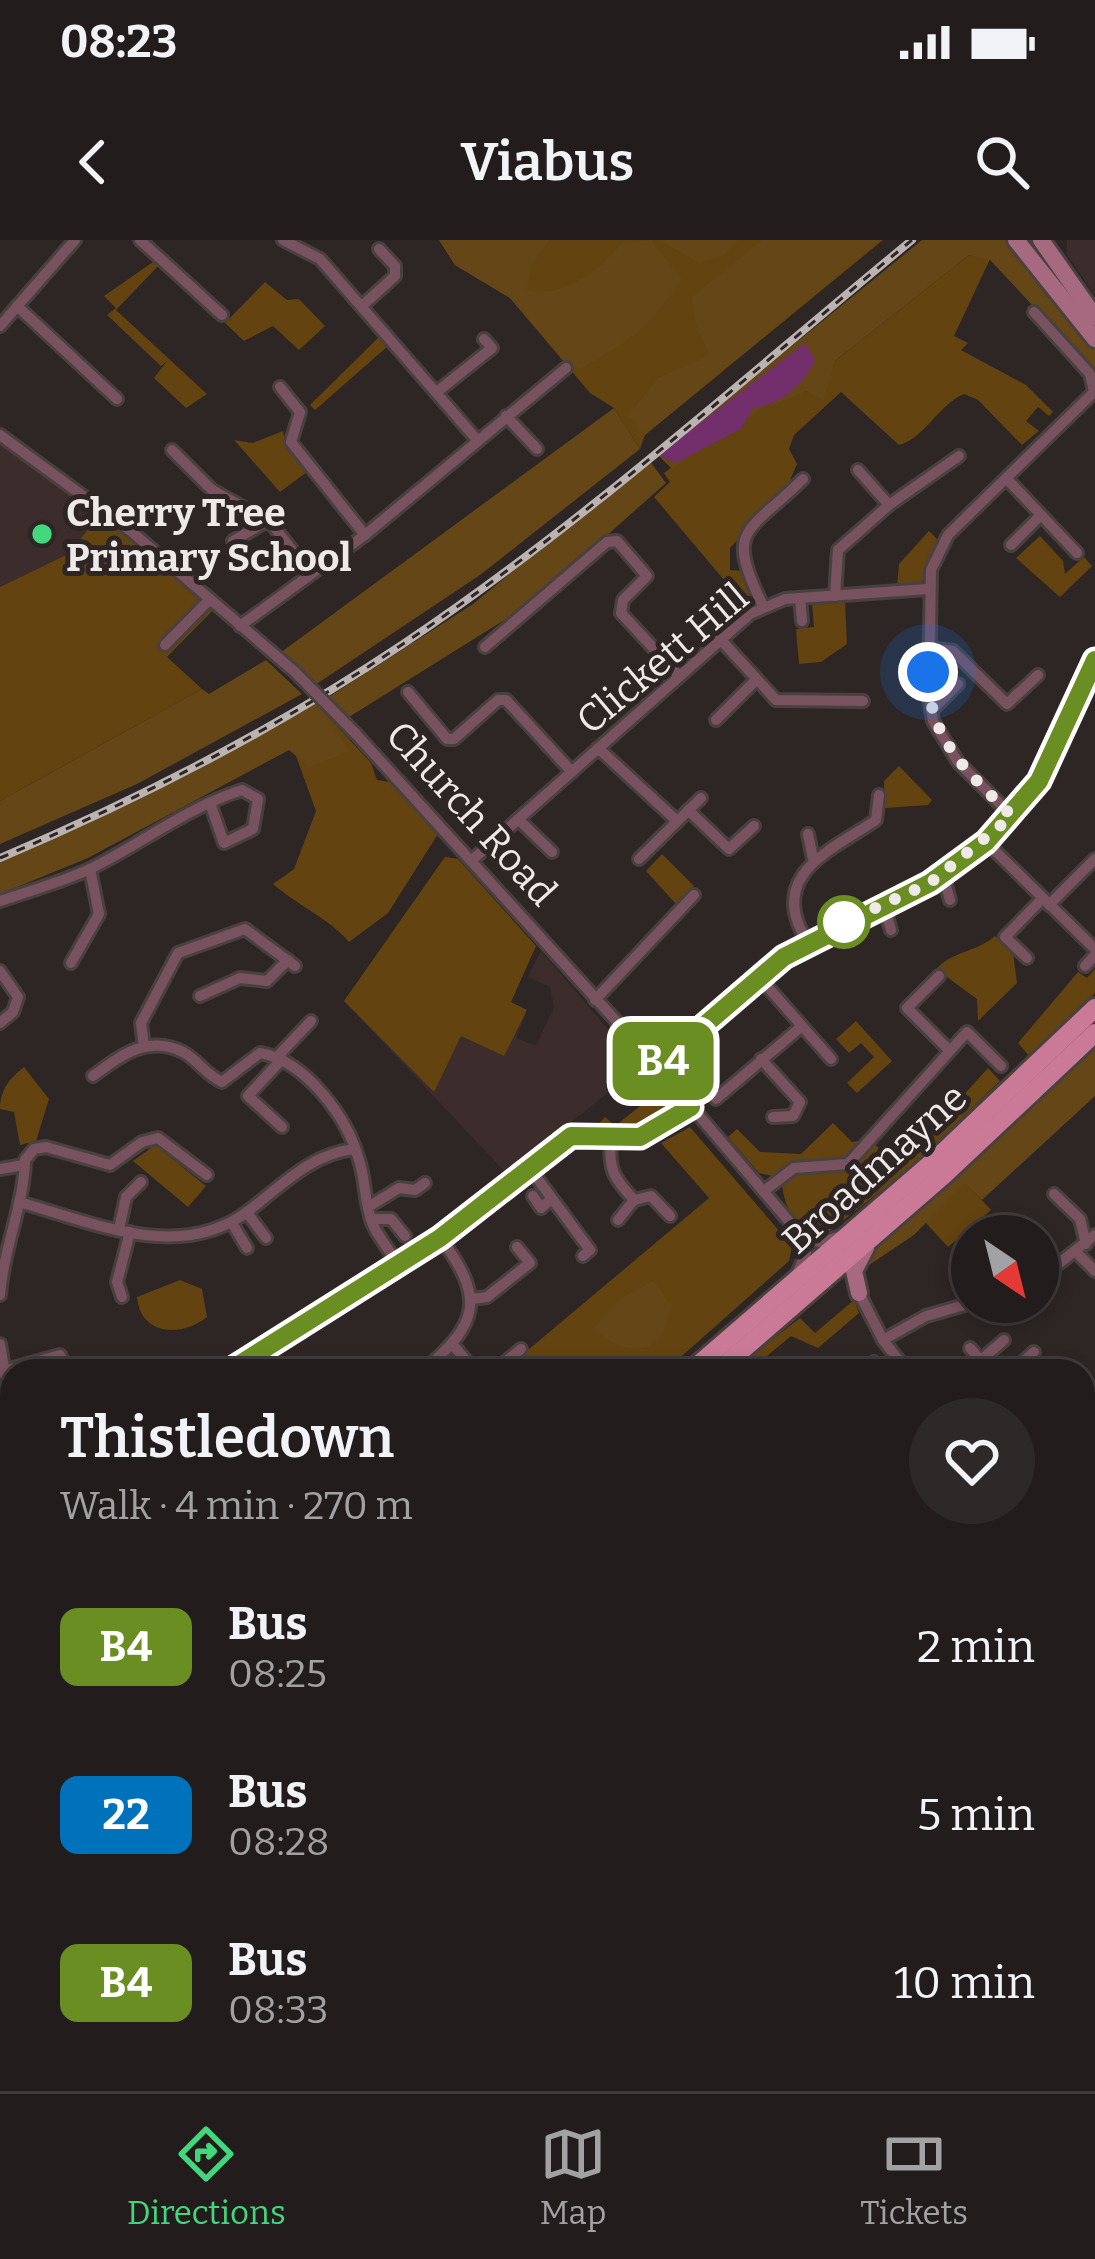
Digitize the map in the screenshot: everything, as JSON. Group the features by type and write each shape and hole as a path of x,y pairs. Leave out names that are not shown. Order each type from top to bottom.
{"main road":[{"name":"Broadmayne","path":"732,1359 804,1298 1095,1008"},
{"name":"Broadmayne","path":"705,1359 780,1294 871,1228 1095,1033"}],"street":[{"path":"0,326 75,240"},
{"path":"140,240 222,315"},
{"path":"285,240 314,253 478,440"},
{"path":"1016,240 1095,339"},
{"path":"1041,240 1095,317"},
{"path":"363,305 395,276 394,266 379,248"},
{"path":"17,306 117,399"},
{"path":"1012,816 958,762 938,734 931,711 928,589 934,557 948,535 1094,391 1090,374 1034,311"},
{"path":"438,391 492,348 484,339"},
{"path":"240,626 365,535 566,368"},
{"path":"280,387 300,412 292,442 365,535"},
{"path":"506,416 537,449"},
{"name":"Church Road","path":"0,435 132,532 295,672 657,1066 798,1232"},
{"path":"172,450 212,490 268,521 311,574"},
{"path":"835,596 838,550 959,456"},
{"path":"858,470 889,506"},
{"path":"1007,478 1077,553"},
{"path":"764,606 740,557 742,541 803,479"},
{"path":"1010,545 1040,515"},
{"path":"233,541 268,521"},
{"path":"485,647 607,542 617,541 647,576 623,600 621,614 679,676"},
{"name":"Clickett Hill","path":"471,861 720,639 764,606 800,598 928,589"},
{"path":"800,598 802,621"},
{"path":"165,645 211,599"},
{"path":"720,639 784,703 863,701"},
{"path":"928,648 952,651 1007,704 1038,675"},
{"path":"657,1066 807,941 943,874 986,842 1012,816 1065,741 1095,661"},
{"path":"716,721 756,680"},
{"path":"931,711 958,684"},
{"path":"408,692 448,739 506,700 572,772"},
{"path":"598,748 677,821"},
{"path":"0,902 90,868 210,803 242,790 251,792 259,805 253,830 224,843 210,803"},
{"path":"807,941 798,922 796,896 813,859 876,820 879,795"},
{"path":"639,860 701,798"},
{"path":"688,810 729,849 754,826"},
{"path":"518,819 552,852"},
{"path":"808,834 813,859"},
{"path":"986,842 1095,952 1085,966"},
{"path":"1027,958 1005,937 1095,859"},
{"path":"71,963 99,914 90,868"},
{"path":"943,874 950,900"},
{"path":"595,1000 694,896"},
{"path":"884,906 891,930"},
{"path":"144,1046 141,1023 178,953 244,929 291,963 267,981 240,978 200,996"},
{"path":"0,971 18,997 14,1012 0,1024"},
{"path":"939,976 907,1007 949,1050"},
{"path":"759,977 831,1059"},
{"path":"282,1126 248,1096 311,1021"},
{"path":"716,1099 802,1026"},
{"path":"764,1191 794,1168 848,1164 968,1032 1001,1066"},
{"path":"93,1076 125,1052 144,1046 182,1052 222,1082 255,1054 280,1058 338,1114 355,1149 369,1214 399,1265"},
{"path":"761,1059 800,1102 794,1116 773,1117"},
{"path":"584,1132 611,1139 652,1133 691,1107"},
{"path":"0,1295 24,1165 31,1151 42,1146 110,1166 142,1142 158,1138 207,1175"},
{"path":"611,1139 610,1172 634,1200"},
{"path":"19,1202 124,1231 176,1239 232,1223 308,1165 355,1149"},
{"path":"0,1169 24,1165"},
{"path":"249,1359 440,1238 530,1170 549,1202 590,1250 583,1256"},
{"path":"122,1297 117,1282 126,1197 141,1182"},
{"path":"369,1214 399,1188 415,1190 425,1183"},
{"path":"1054,1194 1080,1219 1095,1271"},
{"path":"532,1196 541,1208 549,1202"},
{"path":"618,1220 634,1200 651,1196 670,1216"},
{"path":"247,1213 266,1238"},
{"path":"369,1214 391,1220 404,1236"},
{"path":"232,1223 247,1248"},
{"path":"798,1232 827,1241 871,1228"},
{"path":"871,1228 855,1266 859,1293 898,1359"},
{"path":"780,1294 806,1258 798,1232"},
{"path":"437,1359 466,1328 472,1299 463,1270 440,1238"},
{"path":"1059,1264 1086,1244"},
{"path":"472,1299 487,1297 530,1263 518,1247"},
{"path":"804,1298 839,1282 859,1293"},
{"path":"883,1340 926,1316 951,1309"},
{"path":"982,1359 1004,1340"},
{"path":"453,1346 464,1359"},
{"path":"508,1359 521,1348"},
{"path":"970,1348 980,1359"},
{"path":"261,1352 265,1359"},
{"path":"1026,1359 1034,1352"}],"shaded area":[{"path":"439,240 883,240 645,435 640,449 614,408 590,393 510,298 455,265"},
{"path":"439,240 550,240 531,265 527,290 567,286 604,263 622,242 651,240 682,280 638,332 580,369 567,364 510,298 455,265"},
{"path":"659,240 738,240 724,255 699,263"},
{"path":"762,240 881,240 645,435 628,416 658,378 710,355 697,330 692,297"},
{"path":"922,240 1007,240 1095,347 1095,372 990,260 969,255 835,361 824,401 807,391 769,407 775,400 672,469 658,455"},
{"path":"1067,240 1095,240 1095,295 1067,255"},
{"path":"969,255 990,259 954,336 968,343 961,350 1026,385 1053,412 1049,416 1038,407 1026,421 1039,431 1022,445 978,400 964,394 899,445 841,392 794,435 789,449 797,464 788,485 730,548 730,570 743,571 757,598 746,606 654,497 670,482 664,473 753,408 807,391 835,361"},
{"path":"153,262 158,266 116,310 207,394 186,408 154,378 167,361 161,366 107,315 116,308 104,296"},
{"path":"265,282 287,300 299,299 325,326 299,350 273,326 244,341 225,323"},
{"path":"379,337 388,346 315,410 310,405"},
{"path":"805,343 815,360 790,392 753,408 741,429 676,463 658,455"},
{"path":"614,408 640,449 480,575 315,685 280,653"},
{"path":"283,431 286,446 307,472 280,492 234,440 253,443"},
{"name":"Cherry Tree Primary School","path":"0,444 100,515 68,554 0,587"},
{"path":"649,460 666,483 527,606 349,717 324,700 473,604"},
{"path":"100,515 215,608 167,657 202,689 0,801 0,587 68,554"},
{"path":"929,531 937,539 922,582 897,585 899,564"},
{"path":"1040,536 1063,561 1065,574 1084,557 1092,566 1060,597 1016,558"},
{"path":"845,602 847,644 821,662 799,664 796,629 814,627 812,604"},
{"path":"266,660 302,694 137,784 0,844 0,801 202,689 209,694"},
{"path":"315,701 350,751 309,767 289,750 88,858 0,894 0,861 136,799"},
{"path":"315,702 371,763 377,780 390,782 438,834 388,913 349,942 273,884 294,869 316,811 296,756 272,729"},
{"path":"899,766 932,800 928,805 885,808 884,781"},
{"path":"662,854 694,886 676,904 646,871"},
{"path":"445,857 458,859 536,946 511,1002 527,1010 516,1038 536,1046 554,1007 550,987 528,977 541,951 633,1058 624,1080 507,1174 344,1001"},
{"path":"445,857 458,859 536,946 511,1002 527,1010 504,1056 461,1036 434,1092 344,1001"},
{"path":"995,936 1013,953 1017,983 978,1021 977,999 936,969"},
{"path":"1095,969 1095,993 1030,1057 1018,1043 1078,972 1087,978"},
{"path":"856,1021 892,1061 857,1093 847,1083 874,1057 861,1043 849,1053 836,1039"},
{"path":"1095,1038 1095,1096 982,1200 965,1183 914,1235 857,1273 866,1255"},
{"path":"24,1067 49,1099 36,1141 20,1145 14,1112 0,1109 7,1085"},
{"path":"988,1068 1000,1081 909,1169 828,1232 800,1223 788,1207 782,1178 759,1173 728,1137 737,1129 760,1152 801,1154 833,1123 852,1142 869,1140 894,1160 919,1137 923,1140"},
{"path":"659,1091 672,1107 658,1122 627,1132 596,1127 605,1117 615,1126"},
{"path":"690,1127 792,1246 789,1261 679,1359 517,1359 709,1198 661,1143"},
{"path":"155,1145 206,1186 188,1207 133,1161"},
{"path":"965,1182 991,1210 985,1215 951,1215 948,1247 925,1222"},
{"path":"180,1280 202,1289 207,1317 186,1328 154,1326 140,1310 137,1297"},
{"path":"653,1281 672,1306 654,1342 628,1348 592,1330 621,1298"},
{"path":"854,1300 859,1313 818,1348 791,1336 763,1359 747,1359 800,1318 815,1333"}],"railway":[{"path":"0,858 207,760 307,705 403,644 599,500 912,240"}],"bus line":[{"name":"B4","path":"249,1359 440,1238 571,1136 584,1132 611,1139 640,1137 691,1107 657,1066 807,941 930,883 986,842 1039,781 1095,660"}],"place":[{"name":"Cherry Tree Primary School","path":"42,534"}],"route":[{"path":"844,922 840,924 930,883 986,842 1012,816 958,762 938,734 928,697 928,672"}]}
